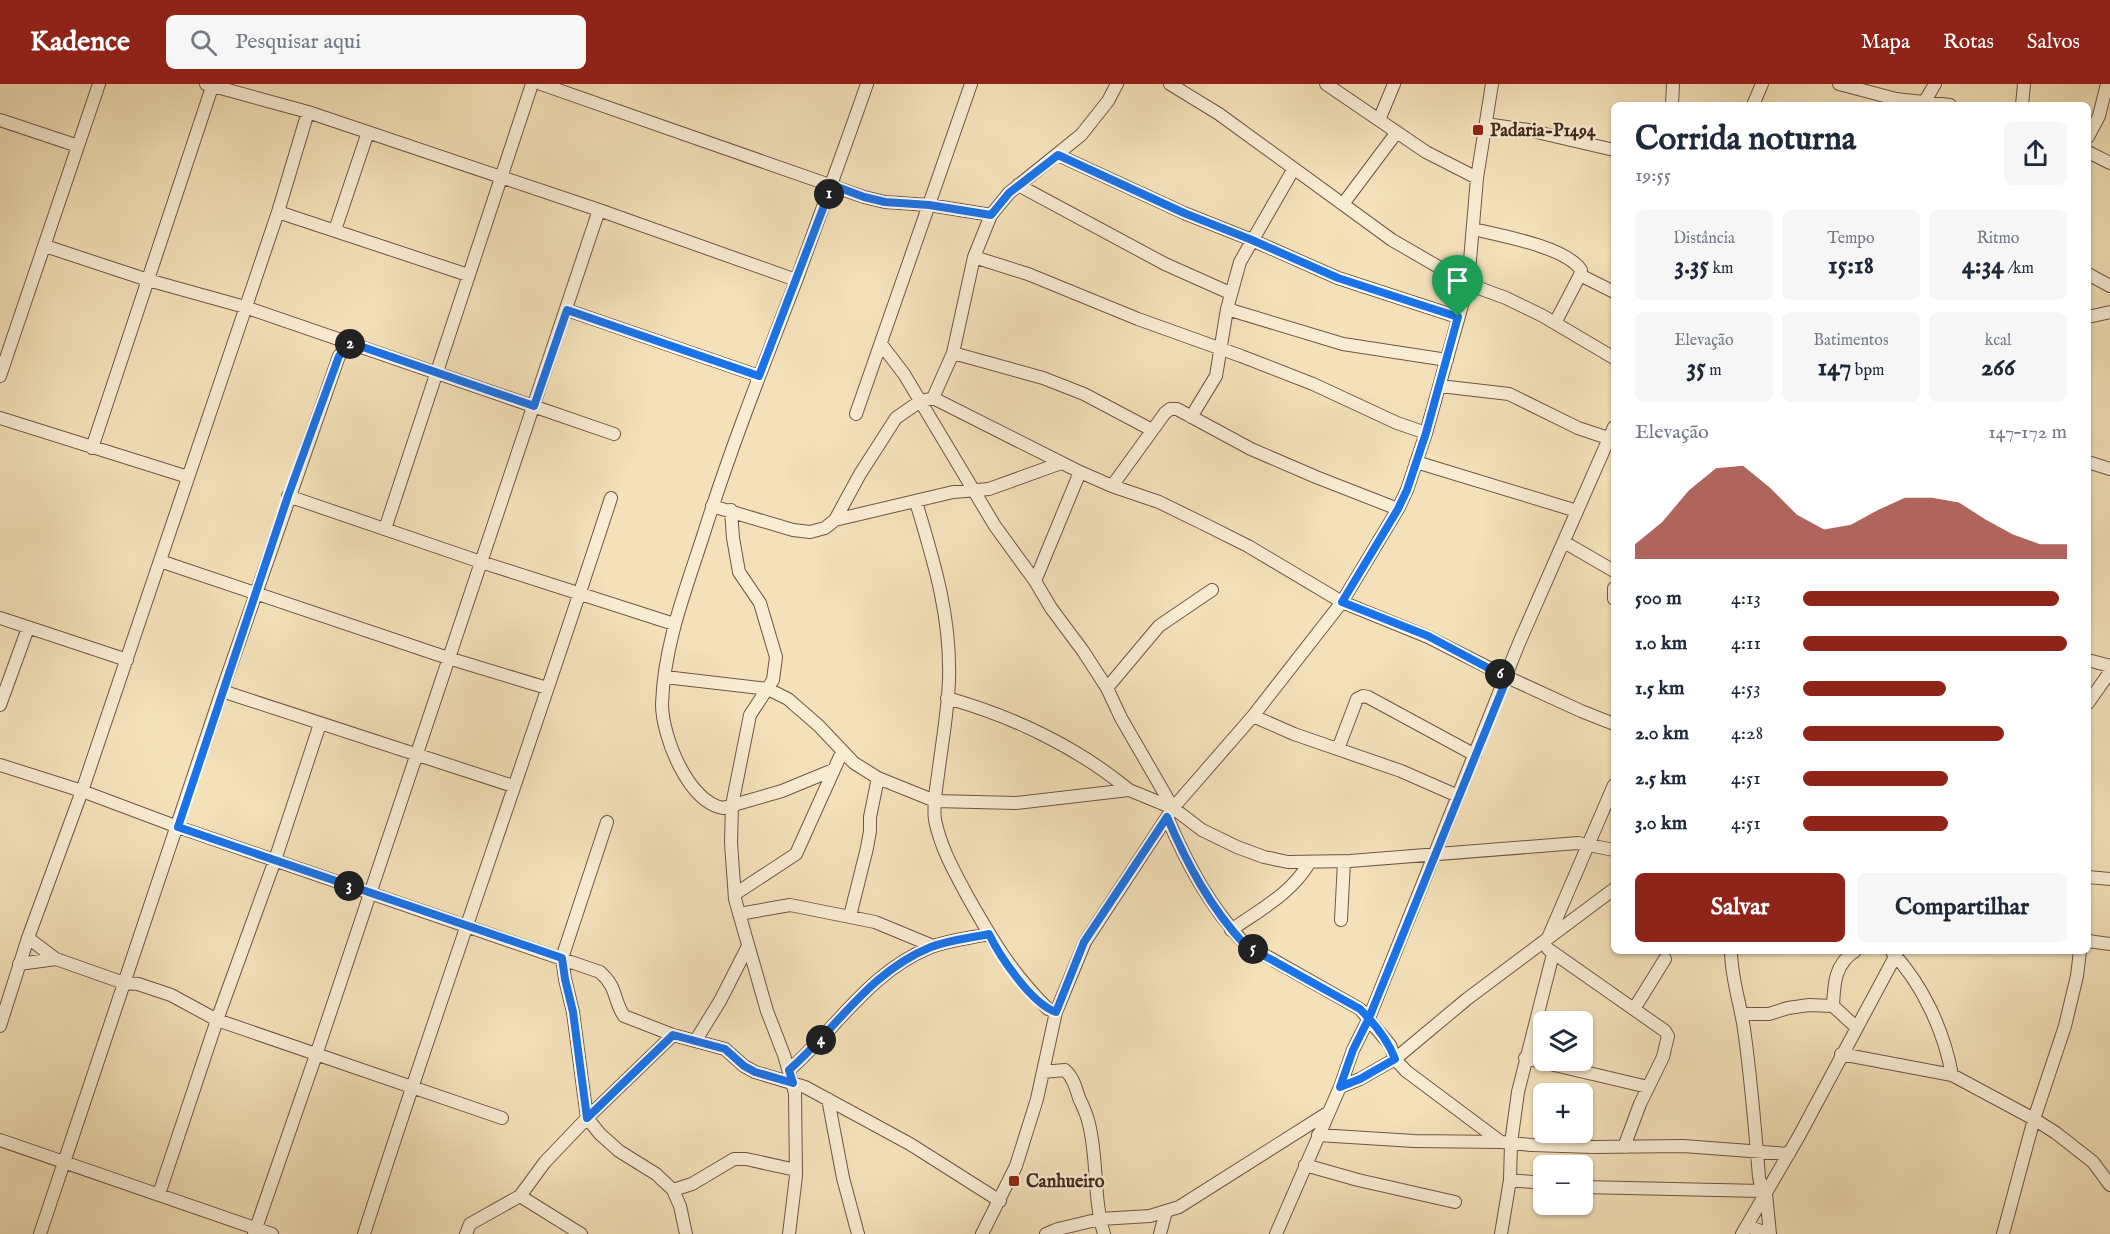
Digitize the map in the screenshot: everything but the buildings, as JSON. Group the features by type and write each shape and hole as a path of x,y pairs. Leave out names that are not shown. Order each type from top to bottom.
{"street":[{"path":"0,376 3,359 45,246 99,84"},
{"path":"385,529 532,84"},
{"path":"541,84 864,197 885,202 929,205 991,215"},
{"path":"833,770 782,791 732,806 723,808 713,806 705,801 688,781 674,755 662,707 664,677 674,624 730,450 832,185 867,84"},
{"path":"856,414 971,84"},
{"path":"933,398 953,353 974,257 991,215 1000,202 1018,185 1081,135 1108,101 1117,84"},
{"path":"1170,84 1219,114 1392,240 1468,284 1506,298 1556,323 1611,356"},
{"path":"1326,84 1426,152 1477,178"},
{"path":"1379,120 1394,84"},
{"path":"982,1234 1016,1166 1029,1129 1056,1012 1084,942 1170,813 1302,656 1342,602 1407,490 1440,386 1468,284 1477,178 1492,84"},
{"path":"1672,102 1673,84"},
{"path":"1754,102 1762,84"},
{"path":"1839,84 1896,99 1931,102"},
{"path":"1925,101 1935,84"},
{"path":"2022,102 2024,84"},
{"path":"2091,130 2102,106 2107,84"},
{"path":"92,448 210,85 308,112 599,210 796,280"},
{"path":"0,1026 19,964 82,791 278,212 308,112"},
{"path":"0,120 78,146"},
{"path":"1486,124 1528,130 1611,149"},
{"path":"335,231 368,132"},
{"path":"1343,204 1397,132"},
{"path":"2091,154 2110,163"},
{"path":"1058,155 1184,213 1338,278 1458,317"},
{"path":"1191,417 1216,376 1230,293 1240,262 1293,170"},
{"path":"1018,185 1165,264 1230,293"},
{"path":"255,1231 599,210"},
{"path":"278,212 468,275"},
{"path":"1473,229 1532,242 1563,256 1578,266 1581,270 1580,276 1556,323"},
{"path":"45,246 148,280 245,307 614,434"},
{"path":"974,257 1028,274 1138,319 1221,348 1313,384 1397,423 1426,433"},
{"path":"1580,276 1611,291"},
{"path":"2091,276 2110,286"},
{"path":"1227,309 1343,344 1447,360"},
{"path":"567,310 759,376"},
{"path":"2091,316 2110,312"},
{"path":"334,337 339,356"},
{"path":"40,1234 288,496 339,356 351,343"},
{"path":"881,344 904,374 995,526 1107,688 1170,813 1184,855 1202,890 1231,930 1245,945 1360,1009 1390,1045 1395,1059 1428,1088 1506,1142"},
{"path":"953,353 1043,378 1084,394 1152,430"},
{"path":"1276,1234 1340,1087 1353,1050 1369,1018 1507,678 1519,643 1611,440 1578,428 1509,394 1440,386"},
{"path":"712,506 793,530 810,532 825,528 835,520 860,474 896,418 919,402 933,398 1080,472 1159,502 1248,546 1342,602 1428,636 1507,678 1611,723"},
{"path":"1112,486 1152,430 1170,409 1177,409 1251,449 1398,509"},
{"path":"0,418 188,477"},
{"path":"1416,462 1577,511"},
{"path":"835,520 973,490 990,489 1061,463"},
{"path":"2091,463 2110,469"},
{"path":"1035,581 1080,472"},
{"path":"288,496 481,562 674,624"},
{"path":"364,1234 411,1086 580,594 610,498"},
{"path":"916,502 945,606 948,640 947,698 934,817 941,843 952,869 1010,967 1048,1009 1056,1012"},
{"path":"731,510 739,572 760,603 776,657 773,680 750,715 732,806 735,894 739,914 767,1011 789,1070 795,1094 796,1170 789,1234"},
{"path":"1564,542 1611,569"},
{"path":"160,561 448,658 547,688"},
{"path":"1107,688 1159,626 1212,590"},
{"path":"0,618 127,660"},
{"path":"0,705 27,628"},
{"path":"2091,661 2110,666"},
{"path":"2091,699 2110,672"},
{"path":"664,677 768,689 788,699 819,726 854,763 878,778 935,801 1016,803 1129,789"},
{"path":"222,691 513,786"},
{"path":"1338,749 1357,699 1363,696 1475,755"},
{"path":"947,698 975,706 1050,738 1170,813 1237,847 1264,857 1288,862 1344,861 1588,843 1611,849"},
{"path":"1253,716 1294,734 1401,771 1458,796"},
{"path":"159,1194 320,724"},
{"path":"735,894 796,855 842,752"},
{"path":"0,765 82,791 178,827 600,972 609,980 614,989 624,1016 673,1035 725,1049 744,1066 755,1072 793,1083 828,1099 910,1144 1000,1201"},
{"path":"850,916 867,848 870,817 878,778"},
{"path":"1545,942 1611,792"},
{"path":"607,822 562,958 575,1023 587,1118 600,1134 619,1151 656,1174 673,1191 680,1206 686,1234"},
{"path":"1341,920 1344,861"},
{"path":"1231,930 1288,891 1301,878 1310,862"},
{"path":"2091,877 2110,879"},
{"path":"1340,1087 1360,1079 1395,1059 1467,999 1611,891"},
{"path":"739,914 790,905 875,922 933,946"},
{"path":"789,1070 809,1052 872,984 901,964 933,946 989,934"},
{"path":"28,938 56,960 124,983 138,984 171,995 217,1020 502,1118"},
{"path":"2091,941 2110,944"},
{"path":"1545,942 1553,954 1665,1031 1668,1036 1659,1065 1624,1147"},
{"path":"696,1040 720,1001 748,946"},
{"path":"1501,1234 1510,1179 1506,1142 1525,1058 1553,954"},
{"path":"1731,954 1731,966 1742,1014 1757,1151 1764,1192 1769,1234 1744,1230 1764,1192 1789,1154 1894,954"},
{"path":"1833,1006 1833,990 1838,971 1851,954"},
{"path":"1896,954 1921,990 1941,1036 1952,1075"},
{"path":"2003,1234 2034,1119 2065,1026 2080,954"},
{"path":"1634,1009 1665,959"},
{"path":"19,964 56,960"},
{"path":"1742,1014 1769,1014 1809,1005 1833,1006 1856,1027"},
{"path":"466,1234 470,1224 520,1196 545,1162 673,1035"},
{"path":"1841,1054 1952,1075 2034,1119 2079,1150 2093,1162 2110,1185"},
{"path":"1525,1058 1648,1087"},
{"path":"1043,1072 1065,1070 1075,1086 1089,1123 1100,1219 1104,1234"},
{"path":"828,1099 843,1178 858,1234"},
{"path":"1046,1234 1100,1219 1150,1216 1179,1207 1327,1113"},
{"path":"1318,1135 1413,1141 1624,1147 1683,1146 1789,1154"},
{"path":"0,1140 159,1194 255,1231 272,1234"},
{"path":"673,1191 692,1184 734,1159 746,1159 796,1170"},
{"path":"1305,1165 1455,1202"},
{"path":"1510,1179 1533,1182"},
{"path":"1593,1187 1764,1192"},
{"path":"520,1196 581,1234"},
{"path":"1160,1234 1166,1211"}],"place":[{"name":"Padaria-P1494","path":"1478,130"},
{"name":"Canhueiro","path":"1014,1181"}],"route":[{"path":"1458,317 1338,278 1077,166 1058,155 1009,193 991,215 929,205 885,202 832,185 759,376 567,310 534,406 351,343 339,356 288,496 178,827 562,958 573,1012 587,1118 673,1035 713,1044 725,1049 744,1066 755,1072 793,1083 789,1070 809,1052 872,984 918,953 956,940 989,934 1010,967 1031,992 1048,1009 1056,1012 1084,942 1167,817 1202,890 1245,945 1360,1009 1369,1018 1390,1045 1395,1059 1360,1079 1340,1087 1353,1050 1369,1018 1507,678 1428,636 1342,602 1407,490 1440,386 1458,317"}]}
